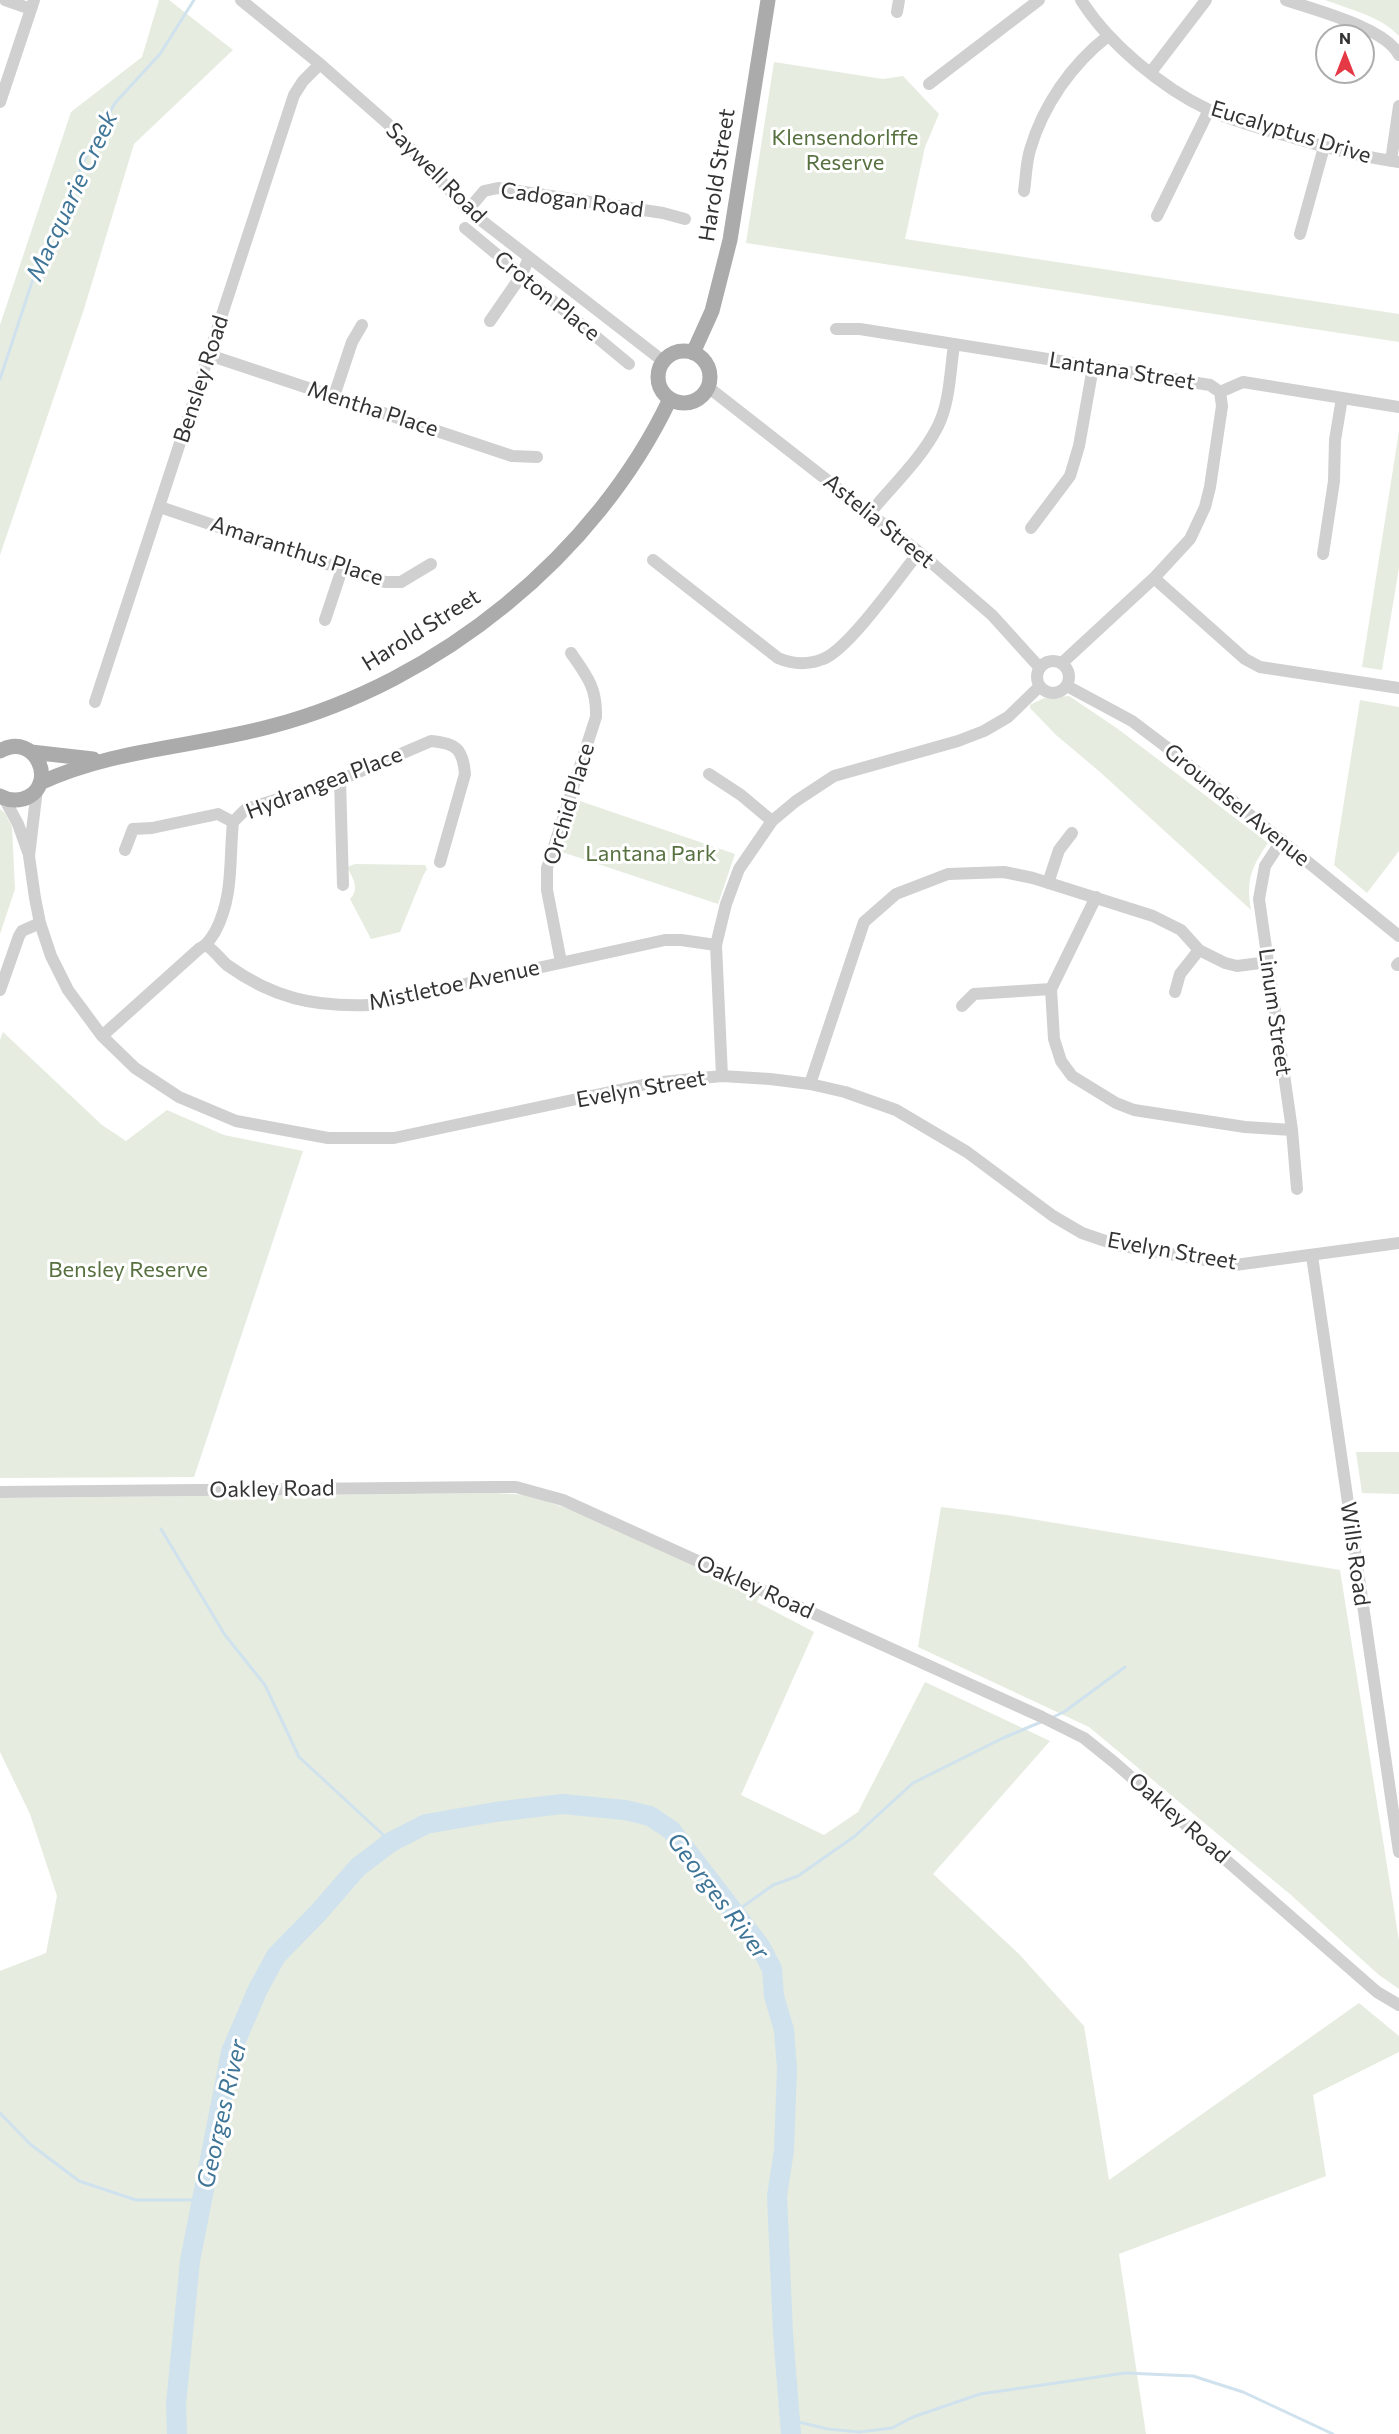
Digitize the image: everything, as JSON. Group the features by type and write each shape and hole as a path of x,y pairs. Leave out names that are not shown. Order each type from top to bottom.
{"main road":[{"name":"Harold Street","path":"693,352 712,311 730,240 768,0"},
{"path":"678,352 693,352 702,358 708,367 710,376 708,387 699,399 689,403 679,403 662,392 658,383 658,373 663,362 678,352"},
{"name":"Harold Street","path":"2,797 22,799 38,786 73,769 104,760 274,726 325,709 404,673 455,641 526,586 581,532 629,471 651,437 670,399"},
{"name":"Harold Street","path":"0,751 18,746 31,752 104,760"},
{"path":"31,752 36,756 41,769 38,786"}],"street":[{"path":"0,102 32,5 5,0"},
{"name":"Saywell Road","path":"241,0 320,64 387,123 468,210 663,362"},
{"path":"929,84 1039,0"},
{"name":"Eucalyptus Drive","path":"1081,0 1108,36 1126,54 1176,92 1209,110 1324,147 1395,162"},
{"path":"1151,72 1206,0"},
{"path":"1286,0 1370,30 1386,39 1399,55"},
{"path":"1024,191 1029,151 1053,99 1086,54 1108,36"},
{"name":"Bensley Road","path":"95,702 294,95 303,81 320,64"},
{"path":"1395,162 1399,106"},
{"path":"1157,216 1209,110"},
{"path":"1300,234 1324,147"},
{"name":"Cadogan Road","path":"468,210 484,191 498,188 663,213 685,219"},
{"name":"Croton Place","path":"465,228 629,364"},
{"path":"490,321 521,276 529,258"},
{"path":"334,396 352,342 362,325"},
{"name":"Lantana Street","path":"836,329 860,329 1210,385 1220,392 1222,406 1205,507 1190,539 1154,578 1062,663"},
{"path":"870,513 922,450 938,425 946,398 954,345"},
{"name":"Mentha Place","path":"209,355 512,456 537,458"},
{"path":"1031,528 1056,498 1070,476 1079,446 1093,367"},
{"path":"1220,392 1243,382 1399,407"},
{"name":"Astelia Street","path":"708,387 919,552 992,615 1040,668"},
{"path":"1323,554 1334,481 1335,440 1342,398"},
{"name":"Amaranthus Place","path":"160,507 342,570 385,582 401,582 431,564"},
{"path":"653,560 778,658 790,663 803,663 824,659 843,647 919,552"},
{"path":"325,620 342,570"},
{"path":"1154,578 1245,659 1260,667 1399,688"},
{"name":"Orchid Place","path":"561,962 547,890 547,868 596,717 596,700 590,679 571,653"},
{"path":"1050,661 1062,663 1069,673 1067,686 1060,692 1047,692 1040,686 1037,677 1040,668 1050,661"},
{"path":"722,1076 716,945 726,904 739,869 772,821 796,801 834,776 958,741 984,731 1008,717 1040,686"},
{"name":"Groundsel Avenue","path":"1067,686 1132,721 1399,936"},
{"name":"Hydrangea Place","path":"125,850 133,829 152,828 218,814 233,822 246,809 340,780 431,741 447,742 458,749 464,759 465,774 440,862"},
{"path":"709,774 741,795 772,821"},
{"path":"340,780 343,885"},
{"name":"Evelyn Street","path":"29,856 38,786"},
{"name":"Evelyn Street","path":"2,797 18,824 29,856 40,923 51,956 68,990 102,1036 146,1076 179,1097 236,1121 328,1138 357,1140 394,1138 652,1083 722,1076 754,1077 810,1084 871,1100 911,1118 967,1152 1053,1216 1082,1233 1098,1239 1177,1256 1235,1265 1399,1243"},
{"path":"102,1036 200,948 207,946 223,916 232,872 233,822"},
{"path":"1048,883 1059,850 1072,833"},
{"name":"Linum Street","path":"1282,840 1265,866 1259,899 1292,1130 1297,1189"},
{"path":"810,1084 864,922 896,894 948,874 1004,872 1048,883 1153,916 1180,930 1199,950 1225,963 1237,966 1268,962"},
{"path":"1096,897 1052,989 1054,1039 1061,1061 1072,1076 1116,1103 1134,1110 1245,1127 1292,1130"},
{"path":"0,990 19,936 22,931 40,923"},
{"name":"Mistletoe Avenue","path":"207,946 225,964 267,990 291,999 338,1006 369,1005 665,940 716,945"},
{"path":"1175,992 1180,974 1199,950"},
{"path":"962,1006 974,994 1052,989"},
{"name":"Wills Road","path":"1312,1256 1399,1852"},
{"name":"Oakley Road","path":"0,1492 495,1486 535,1491 563,1500 910,1656 1084,1738 1115,1762 1377,1992 1399,2005"}],"green space":[{"path":"159,0 169,0 233,50 134,144 84,309 0,555 0,325 71,112 142,57"},
{"path":"1325,0 1399,0 1399,36 1374,18"},
{"name":"Klensendorlffe Reserve","path":"774,62 883,79 903,76 939,114 925,147 905,239 1399,314 1399,342 746,243"},
{"path":"1399,431 1399,568 1382,670 1362,667"},
{"path":"1069,696 1118,729 1268,843 1251,875 1249,890 1251,910 1100,772 1056,735 1030,708 1030,705 1044,698"},
{"path":"1360,700 1399,707 1399,851 1367,893 1334,865"},
{"name":"Lantana Park","path":"577,800 735,854 718,904 559,851"},
{"path":"0,809 5,813 12,827 15,889 0,934"},
{"path":"355,864 425,865 427,869 400,932 371,939 350,899 355,887 347,867"},
{"name":"Bensley Reserve","path":"3,1032 102,1125 126,1141 167,1110 224,1135 303,1151 194,1477 0,1478 0,1040"},
{"path":"1356,1452 1399,1452 1399,1494 1362,1493"},
{"path":"496,1493 527,1495 572,1510 760,1595 757,1602 814,1632 741,1795 824,1835 858,1812 925,1682 1050,1741 933,1874 1019,1954 1084,2026 1109,2180 1359,2003 1399,2036 1399,2052 1313,2095 1326,2176 1119,2254 1146,2434 0,2434 0,1971 46,1953 57,1896 30,1814 0,1752 0,1498"},
{"path":"941,1507 1007,1515 1340,1570 1399,1941 1399,1989 1379,1975 1291,1895 1089,1727 918,1647"}],"waterway":[{"name":"Macquarie Creek","path":"0,379 32,282 85,159 115,103 160,54 194,0"},
{"path":"161,1529 225,1635 265,1685 299,1757 391,1842"},
{"path":"1053,1717 1064,1712 1125,1667"},
{"path":"734,1913 773,1885 798,1876 855,1836 913,1783 1003,1738 1041,1722"},
{"name":"Georges River","path":"177,2434 176,2404 190,2261 231,2052 258,1989 276,1956 358,1867 391,1842 426,1824 495,1812 562,1804 625,1810 650,1816 671,1830 760,1946 772,1969 774,1996 784,2030 787,2069 784,2150 777,2196 783,2333 791,2434"},
{"path":"0,2113 30,2144 79,2181 136,2200 202,2200"},
{"path":"790,2420 828,2429 859,2432 892,2428 913,2417 980,2394 1125,2373 1193,2376 1243,2392 1333,2434"}]}
